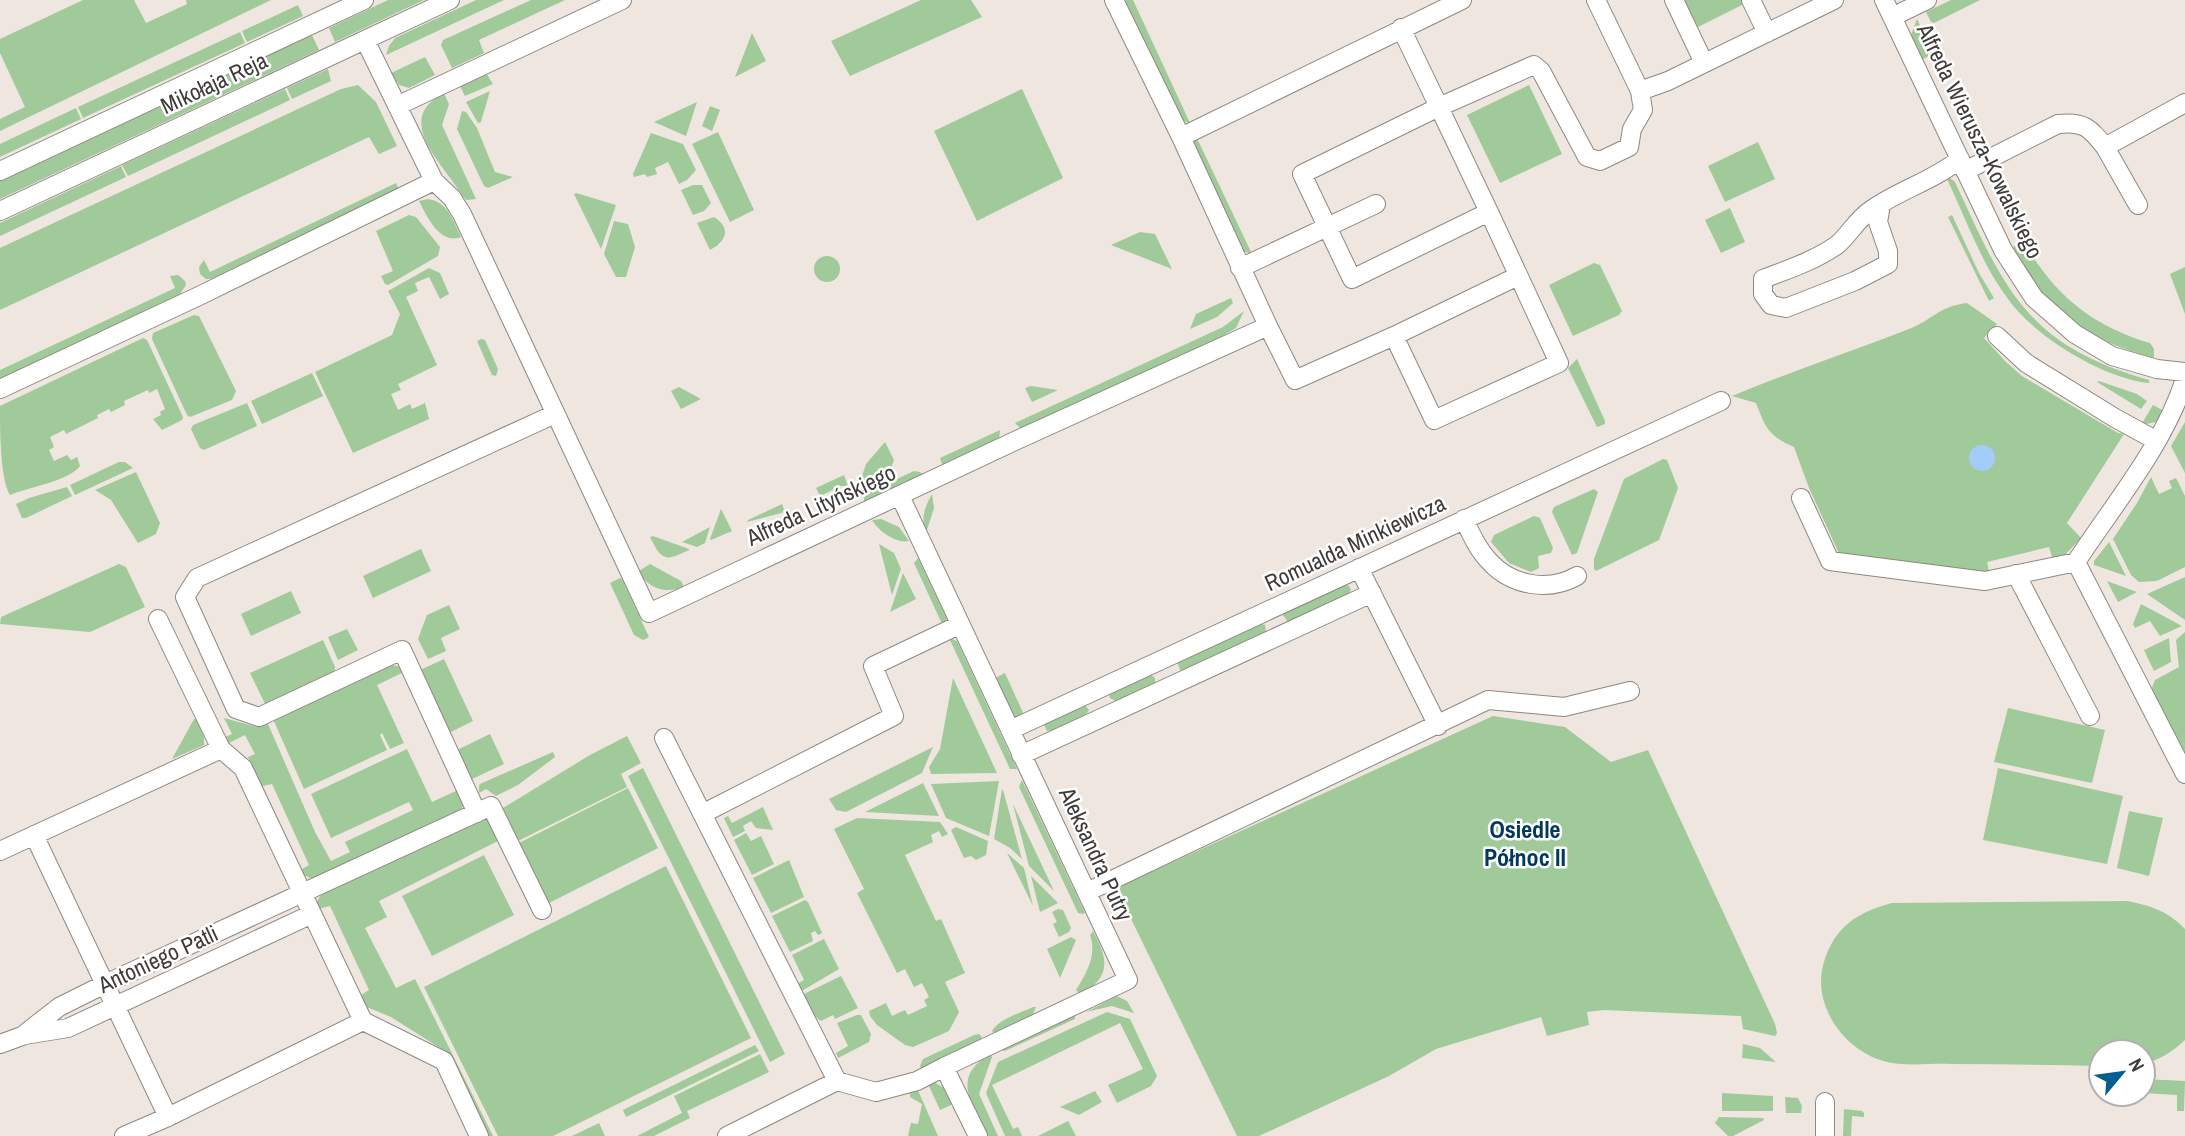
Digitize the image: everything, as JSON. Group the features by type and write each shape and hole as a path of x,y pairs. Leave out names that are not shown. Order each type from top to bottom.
{"street":[{"name":"Mikołaja Reja","path":"0,170 365,0"},
{"name":"Mikołaja Reja","path":"0,211 450,0"},
{"path":"397,106 622,0"},
{"path":"1114,0 1295,380 1518,276"},
{"path":"1181,137 1462,0"},
{"path":"1489,212 1352,279 1302,174 1439,107 1534,65 1541,71 1587,157 1600,161 1629,147 1632,129 1643,110 1640,91 1596,0"},
{"path":"1674,0 1703,63"},
{"path":"1751,0 1767,33"},
{"path":"1640,91 1834,0"},
{"name":"Alfreda Wierusza-Kowalskiego","path":"1884,0 2003,250 2034,298 2075,334 2112,356 2157,369 2185,372"},
{"path":"1892,17 1927,0"},
{"path":"1394,336 1434,420 1559,363 1401,28"},
{"name":"Alfreda Lityńskiego","path":"365,40 434,181 452,198 462,214 649,613 1268,326"},
{"path":"2105,147 2185,103"},
{"path":"1881,205 1878,222 1888,251 1888,264 1855,281 1786,308 1771,306 1763,294 1763,279 1808,262 1838,244 1870,210 1944,172 2058,124 2075,122 2091,129 2105,147 2138,205"},
{"path":"0,389 201,295 434,181"},
{"path":"1240,268 1376,204"},
{"path":"1997,336 2026,363 2157,441"},
{"path":"1801,498 1830,561 1985,581 2076,562 2157,441 2176,407 2185,379"},
{"name":"Romualda Minkiewicza","path":"1010,730 1721,401"},
{"path":"542,910 491,806 477,813 402,650 259,717 236,709 185,597 197,578 555,414"},
{"name":"Aleksandra Putry","path":"900,496 1128,980 944,1067"},
{"path":"1464,519 1490,563 1516,580 1539,586 1552,586 1577,576"},
{"path":"2076,562 2185,774"},
{"path":"1359,568 1438,726"},
{"path":"2016,574 2090,716"},
{"path":"1021,755 1372,593"},
{"path":"158,619 221,749 243,768 363,1021 443,1062 479,1136"},
{"path":"702,814 894,716 873,666 959,625"},
{"path":"1087,892 1488,700 1564,707 1599,701 1630,691"},
{"path":"664,738 837,1081"},
{"path":"0,850 221,749"},
{"name":"Antoniego Patli","path":"22,1036 59,1007 105,984 477,813"},
{"path":"34,835 169,1117"},
{"name":"Antoniego Patli","path":"0,1044 22,1036 68,1028 312,914"},
{"path":"124,1136 169,1117 363,1021"},
{"path":"727,1136 837,1081 876,1092 917,1081 944,1067 978,1136"},
{"path":"1825,1102 1825,1136"}],"green space":[{"path":"83,0 134,0 146,23 187,4 186,0 271,0 0,131 0,119 25,107 0,53 0,39"},
{"path":"388,0 424,0 335,42 329,28"},
{"path":"476,0 504,0 386,55 395,38"},
{"path":"531,0 565,0 479,40 484,53 452,68 441,45 443,40"},
{"path":"921,0 971,0 982,17 850,76 831,41"},
{"path":"1125,0 1133,0 1190,123 1181,120"},
{"path":"1684,0 1742,0 1744,4 1698,27"},
{"path":"1951,0 1980,0 1934,23 1931,22 1926,12"},
{"path":"298,5 303,16 247,42 242,31"},
{"path":"1917,19 1933,54 1923,59 1920,59 1911,35"},
{"path":"240,32 245,43 83,118 78,107"},
{"path":"752,33 766,61 735,77"},
{"path":"312,35 319,50 0,199 0,181"},
{"path":"425,57 435,75 409,88 399,85 391,73"},
{"path":"328,69 331,81 292,99 287,88"},
{"path":"486,73 493,84 465,96 460,86"},
{"path":"358,85 376,102 397,146 379,154 369,137 0,310 0,248 341,89"},
{"path":"1529,85 1562,154 1500,183 1467,115"},
{"path":"285,89 290,100 128,176 122,165"},
{"path":"1022,89 1063,178 977,221 934,131"},
{"path":"490,91 481,122 478,123 466,102"},
{"path":"444,93 449,104 442,125 476,199 467,200 463,197 435,157 422,129 422,116 429,104"},
{"path":"697,102 686,136 654,122"},
{"path":"710,106 720,110 712,131 702,126"},
{"path":"76,108 81,119 0,157 0,144"},
{"path":"462,111 466,112 477,128 495,172 513,177 488,188 484,186 457,129"},
{"path":"718,132 754,210 730,222 692,144"},
{"path":"651,133 683,144 696,170 687,180 679,184 668,162 655,168 657,174 634,177"},
{"path":"1195,134 1252,254 1243,251 1192,142"},
{"path":"1758,142 1775,179 1725,202 1708,166"},
{"path":"121,166 126,177 0,236 0,223"},
{"path":"1947,179 1955,182 1989,254 2025,308 2047,330 2074,349 2107,366 2149,380 2149,383 2131,380 2091,364 2052,341 2020,313 1998,285 1982,256"},
{"path":"396,183 399,190 211,279 200,274 199,267 204,260 210,272"},
{"path":"702,185 711,203 704,211 693,215 681,190"},
{"path":"574,194 616,205 601,249"},
{"path":"428,199 445,208 461,237 447,237 435,228 419,201"},
{"path":"1730,208 1745,242 1721,253 1705,220"},
{"path":"409,215 416,217 440,247 438,256 388,285 381,276 393,271 376,231"},
{"path":"1952,215 1994,298 1989,301 1948,217"},
{"path":"714,217 720,221 725,235 720,243 710,250 697,223"},
{"path":"614,221 628,224 635,247 626,277 616,277 604,254"},
{"path":"1140,232 1155,234 1172,269 1111,245"},
{"path":"2023,241 2048,277 2076,306 2109,327 2150,343 2154,349 2154,358 2094,335 2055,308 2013,250 2013,247"},
{"path":"827,256 837,259 840,269 837,279 827,282 817,279 814,269 817,259"},
{"path":"1594,263 1600,265 1622,311 1619,315 1573,336 1549,285"},
{"path":"2185,267 2185,314 2170,274"},
{"path":"429,268 440,273 449,294 440,299 429,277 415,283 418,291 406,297 437,365 398,384 401,390 391,394 398,410 410,404 412,409 425,403 429,419 353,453 315,372 392,335 400,314 388,291"},
{"path":"178,275 186,285 180,294 0,379 0,370 175,288 170,276"},
{"path":"1231,298 1233,303 1217,317 1190,329 1196,314"},
{"path":"1967,303 1997,324 1984,338 2022,376 2124,434 2067,523 2081,538 2064,556 2053,560 2049,547 1987,562 1990,575 1842,560 1809,488 1794,447 1778,439 1769,430 1756,403 1732,396 1909,329 1949,307"},
{"path":"1244,311 1236,328 1214,341 1026,429 1021,429 1015,423 1223,327"},
{"path":"194,315 199,316 236,391 232,400 190,417 152,339 153,333"},
{"path":"143,338 147,340 183,417 182,420 162,430 153,419 165,409 157,389 149,393 148,390 124,401 125,405 111,412 109,409 97,415 98,418 66,434 64,430 50,437 54,447 49,450 54,461 67,455 71,460 77,457 80,466 58,480 10,495 2,466 0,406"},
{"path":"485,340 498,369 496,376 492,375 477,341"},
{"path":"1577,359 1605,421 1605,424 1597,427 1568,368"},
{"path":"312,373 323,396 262,424 251,401"},
{"path":"2097,382 2137,394 2147,401 2141,409"},
{"path":"1031,386 1058,390 1032,402 1025,388"},
{"path":"679,387 701,399 681,409 671,391"},
{"path":"247,403 257,426 204,450 200,448 191,429 193,425"},
{"path":"2153,405 2164,411 2156,422 2141,425"},
{"path":"2185,422 2185,473 2171,446"},
{"path":"1000,430 999,440 943,467 940,458"},
{"path":"885,442 894,460 891,468 860,482 866,464"},
{"path":"1663,459 1667,460 1678,488 1659,540 1596,571 1594,559 1624,479"},
{"path":"119,462 125,462 133,468 75,495 70,485"},
{"path":"914,471 924,475 864,503 867,493"},
{"path":"136,472 160,523 156,534 138,543 111,500 95,490"},
{"path":"844,475 848,486 841,486 820,496 816,488"},
{"path":"2151,477 2159,494 2172,488 2169,481 2176,478 2185,496 2185,567 2157,581 2139,582 2131,575 2113,539"},
{"path":"67,487 72,496 22,518 16,504"},
{"path":"1594,489 1598,492 1577,553 1572,555 1552,512 1554,507"},
{"path":"932,494 934,508 926,533 924,513"},
{"path":"782,504 785,512 747,522 748,520"},
{"path":"721,509 732,531 711,540 710,539"},
{"path":"1534,516 1540,518 1553,548 1551,553 1538,556 1539,568 1531,572 1509,563 1491,542 1494,535"},
{"path":"881,519 899,527 909,541 894,539 872,520"},
{"path":"710,527 705,543 697,547 682,542"},
{"path":"650,537 689,550 665,557 654,545"},
{"path":"2109,542 2126,576 2094,565 2094,561"},
{"path":"879,544 894,553 901,569 892,595"},
{"path":"421,549 431,571 373,598 363,576"},
{"path":"918,558 947,619 942,624 914,563"},
{"path":"119,564 126,567 145,607 90,632 0,624 1,617"},
{"path":"650,564 681,581 684,587 664,590 652,586 639,571"},
{"path":"903,573 916,599 890,612"},
{"path":"2185,577 2185,620 2147,594"},
{"path":"620,578 649,637 643,640 634,635 610,583"},
{"path":"2107,581 2137,592 2118,602"},
{"path":"1343,584 1351,590 1347,596 1288,622 1282,614"},
{"path":"291,591 301,613 251,636 241,614"},
{"path":"2141,604 2182,626 2160,636 2150,621 2135,628 2133,624"},
{"path":"449,605 460,629 441,638 446,651 428,659 418,639 427,615"},
{"path":"1259,623 1265,625 1266,632 1181,672 1177,662"},
{"path":"347,629 358,650 338,660 328,637"},
{"path":"2185,632 2185,758 2151,690 2155,680 2179,667 2176,640"},
{"path":"2169,638 2171,662 2154,671 2144,650"},
{"path":"323,640 335,667 334,674 267,708 250,673"},
{"path":"950,640 957,641 1017,769 1010,769"},
{"path":"444,659 473,721 447,734 420,670"},
{"path":"392,665 402,667 406,671 377,685 404,743 390,749 382,733 380,735 387,750 304,789 273,719"},
{"path":"1005,673 1024,715 1016,719 996,683 997,677"},
{"path":"1150,674 1155,678 1151,687 1117,702 1110,698 1112,691"},
{"path":"953,678 997,773 931,774 929,767 940,749"},
{"path":"1083,703 1089,710 1082,718 1064,727 1047,731 1043,723"},
{"path":"2008,708 2105,730 2092,783 1994,762"},
{"path":"1493,716 1565,727 1611,762 1648,750 1777,1033 1775,1036 1743,1029 1741,1016 1604,1010 1587,1012 1589,1025 1547,1036 1541,1017 1436,1049 1389,1076 1259,1136 1237,1136 1116,888"},
{"path":"224,718 257,727 268,724 315,832 331,861 350,852 345,842 413,810 409,802 331,838 311,794 407,749 432,802 460,789 465,803 458,814 313,879 301,874 302,869 309,865 272,784 259,787 247,767 251,765 248,757 255,754 245,735 225,745 221,739 232,734"},
{"path":"194,719 204,737 204,745 172,759"},
{"path":"490,734 504,764 468,781 455,751"},
{"path":"627,736 641,763 621,774 627,787 518,841 505,818 503,808 590,755"},
{"path":"933,747 922,773 846,812 836,810 829,799"},
{"path":"553,752 555,757 518,785 496,796 486,789 479,793 479,785 482,783"},
{"path":"643,768 785,1054 770,1062 628,776"},
{"path":"1998,768 2123,796 2107,864 1983,840"},
{"path":"1022,780 1085,913 1083,914 1078,913 1019,787"},
{"path":"999,781 989,836 946,818 931,784"},
{"path":"923,783 939,816 865,812"},
{"path":"628,788 658,848 549,903 519,843"},
{"path":"1003,790 1022,859 994,839"},
{"path":"1013,804 1054,891 1029,866"},
{"path":"763,807 773,830 756,828 751,821 743,826 745,831 733,837 724,818 728,816 732,823"},
{"path":"2129,811 2163,818 2149,876 2117,868"},
{"path":"486,816 498,841 379,901 387,917 365,928 396,988 415,979 493,1136 488,1136 448,1053 391,1017 362,1005 358,997 369,990 330,906 318,909 316,903 322,893"},
{"path":"857,818 940,822 948,834 942,837 939,831 931,835 933,842 905,855 936,921 941,919 965,973 945,982 959,1012 949,1031 913,1047 905,1045 877,1025 870,1016 869,1011 886,1003 892,1016 905,1010 908,1015 927,1006 924,1000 929,997 922,983 914,987 905,969 897,973 857,893 864,889 834,829"},
{"path":"956,827 988,841 986,855 976,860 971,856 964,858 951,830"},
{"path":"746,833 751,841 761,836 774,864 752,875 734,840"},
{"path":"1007,853 1024,868 1033,906"},
{"path":"484,855 514,915 432,956 402,896"},
{"path":"789,860 804,897 771,913 753,878"},
{"path":"666,866 751,1038 553,1136 498,1136 424,987"},
{"path":"1031,876 1058,903 1040,912"},
{"path":"805,900 822,933 811,933 813,941 790,952 772,916"},
{"path":"2128,901 2159,910 2185,929 2185,1040 2157,1059 2157,1038 2087,1038 2087,1066 1908,1064 1891,1063 1868,1055 1843,1035 1834,1023 1826,1009 1821,978 1829,949 1841,930 1858,916 1892,903"},
{"path":"1063,910 1071,928 1059,937 1053,924 1057,922 1052,912"},
{"path":"1093,931 1102,951 1104,967 1097,981 1080,995 1076,990 1090,963 1090,935"},
{"path":"1071,937 1076,940 1060,978 1047,949"},
{"path":"824,939 839,969 800,992 797,984 804,980 792,955"},
{"path":"841,976 858,1008 835,1019 833,1015 821,1021 812,1014 802,995"},
{"path":"1117,996 1127,1001 1134,1013 1112,1006 1086,1012"},
{"path":"1036,1007 1032,1016 994,1033 992,1031 1005,1020"},
{"path":"1107,1012 1130,1019 1157,1076 1151,1086 1117,1103 1108,1085 1143,1069 1120,1023 992,1085 1013,1129 1018,1127 1022,1136 1005,1136 986,1093 998,1062"},
{"path":"861,1015 871,1034 869,1042 838,1058 836,1053 848,1046 837,1023"},
{"path":"1075,1015 1075,1019 1005,1051 1001,1050"},
{"path":"979,1034 982,1037 980,1040 930,1063 929,1067 922,1070 920,1066 923,1059"},
{"path":"1743,1044 1760,1048 1776,1062 1742,1058"},
{"path":"755,1045 759,1051 626,1117 623,1110"},
{"path":"760,1054 769,1072 687,1111 690,1118 654,1136 637,1136 682,1113 674,1096"},
{"path":"990,1054 992,1057 979,1094 998,1136 988,1136 968,1092 971,1072"},
{"path":"2157,1080 2185,1081 2184,1111 2177,1111 2177,1095 2157,1094"},
{"path":"934,1082 944,1088 951,1103 940,1110 928,1084"},
{"path":"917,1088 938,1136 908,1136 911,1123 918,1124 922,1104 910,1097 910,1092"},
{"path":"1095,1091 1102,1102 1079,1115 1060,1107"},
{"path":"1722,1093 1773,1096 1773,1111 1722,1111"},
{"path":"1785,1097 1798,1098 1802,1106 1801,1113 1786,1113"},
{"path":"1844,1109 1864,1113 1864,1117 1852,1116 1851,1136 1843,1136"},
{"path":"1719,1117 1764,1120 1728,1136 1715,1123"},
{"path":"1068,1121 1076,1136 1038,1136"},
{"path":"599,1123 605,1136 572,1136"}],"water":[{"path":"1982,445 1991,449 1995,458 1991,467 1982,471 1973,467 1969,458 1973,449"}],"district":[{"name":"Osiedle Północ II","path":"1525,844"}]}
